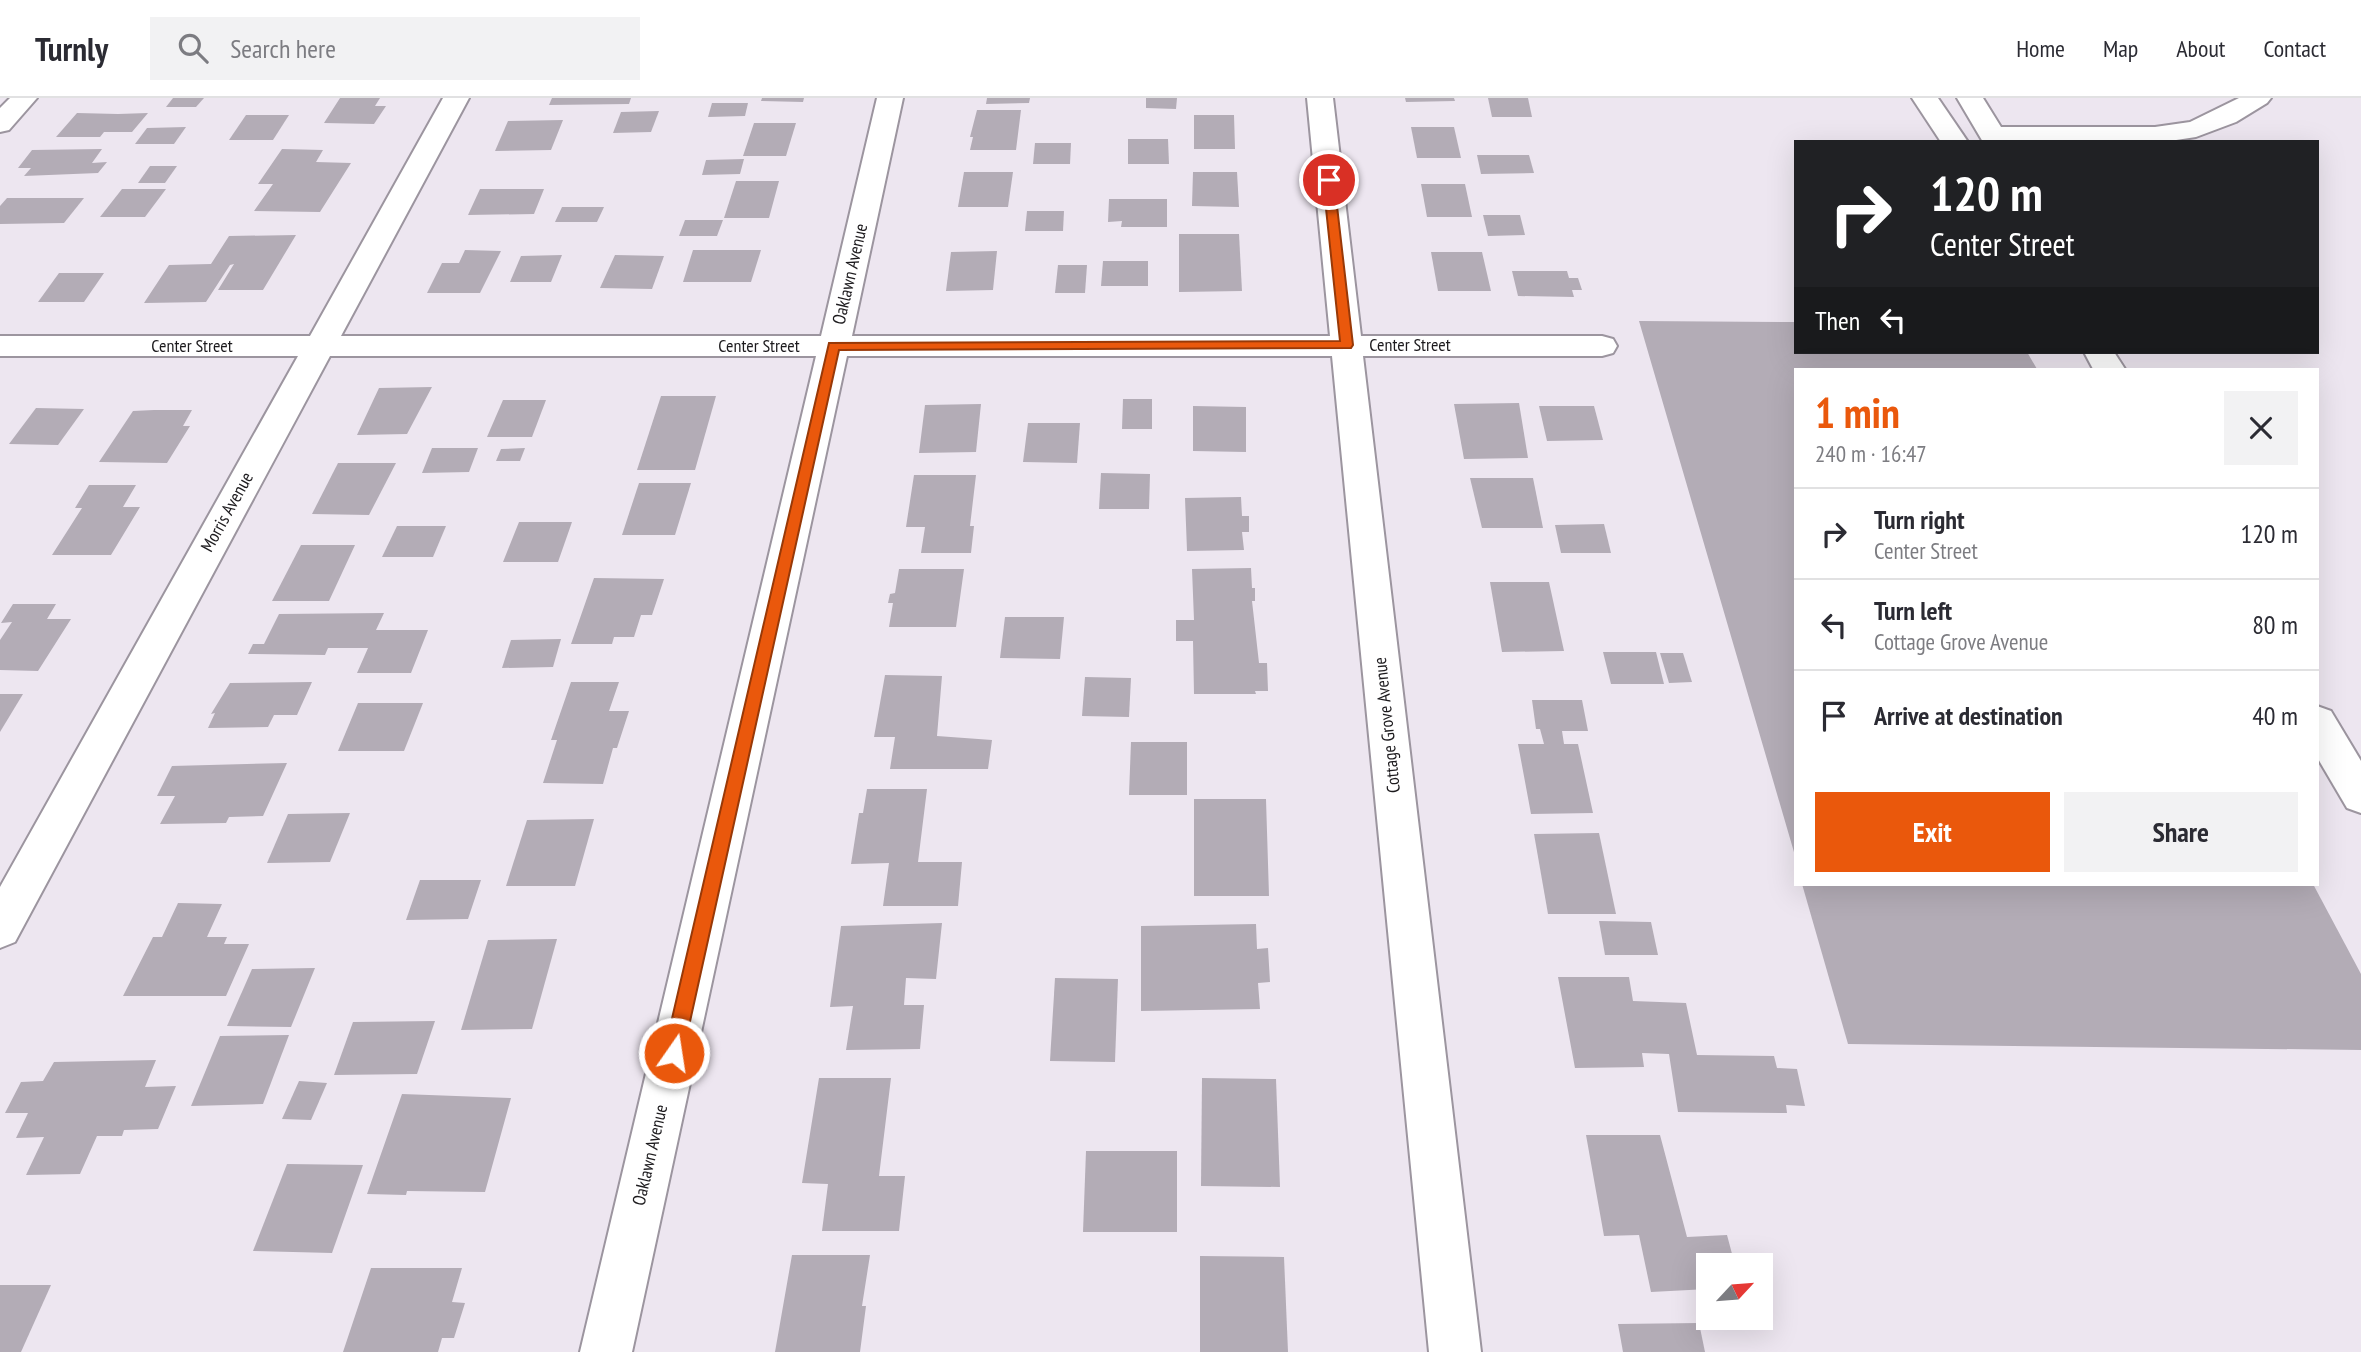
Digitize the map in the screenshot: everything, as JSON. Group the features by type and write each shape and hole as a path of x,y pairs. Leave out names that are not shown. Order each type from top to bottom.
{"street":[{"path":"0,124 23,98"},
{"name":"Morris Avenue","path":"0,928 456,98"},
{"name":"Oaklawn Avenue","path":"606,1352 890,98"},
{"name":"Cottage Grove Avenue","path":"1320,98 1455,1352"},
{"path":"1925,98 1954,140"},
{"path":"1970,98 1995,138 2196,130 2258,98"},
{"name":"Center Street","path":"0,346 1602,346"},
{"path":"2319,725 2361,796"}],"building":[{"path":"173,98 204,98 196,107 166,107"},
{"path":"340,98 380,98 375,106 386,106 374,124 324,123"},
{"path":"552,98 631,98 629,104 549,105"},
{"path":"762,98 804,98 803,102 761,101"},
{"path":"987,98 1030,98 1029,103 986,104"},
{"path":"1146,98 1177,98 1176,109 1146,108"},
{"path":"1405,98 1454,98 1455,101 1406,102"},
{"path":"1488,98 1528,98 1532,117 1492,117"},
{"path":"712,103 748,103 745,116 708,117"},
{"path":"977,110 1021,110 1016,150 970,150 973,137 970,137"},
{"path":"659,111 651,132 613,133 621,112"},
{"path":"77,113 148,113 132,132 104,132 100,137 56,137"},
{"path":"246,115 289,115 273,140 229,140"},
{"path":"1194,115 1234,115 1235,149 1194,149"},
{"path":"563,120 551,150 495,151 508,121"},
{"path":"754,123 796,123 786,156 743,156"},
{"path":"186,127 174,144 135,144 147,128"},
{"path":"1411,127 1454,127 1461,158 1417,158"},
{"path":"1128,139 1168,139 1169,164 1128,164"},
{"path":"1035,143 1071,143 1070,164 1033,164"},
{"path":"102,149 92,163 107,162 98,173 24,176 31,168 18,168 32,150"},
{"path":"282,149 323,150 316,162 351,163 320,212 254,211 273,184 258,184"},
{"path":"1477,155 1529,155 1534,173 1481,174"},
{"path":"744,159 740,174 702,175 706,160"},
{"path":"150,166 177,166 165,183 138,183"},
{"path":"964,172 1013,172 1008,207 958,207"},
{"path":"1193,172 1237,172 1239,207 1192,206"},
{"path":"736,181 779,181 769,218 724,218"},
{"path":"1421,184 1465,184 1472,217 1427,217"},
{"path":"122,189 166,189 145,217 100,217"},
{"path":"480,189 544,189 534,214 468,215"},
{"path":"7,198 84,198 64,223 0,224 0,206"},
{"path":"1109,199 1167,199 1167,227 1121,227 1122,221 1108,222"},
{"path":"562,207 604,207 597,222 555,222"},
{"path":"1027,211 1064,211 1063,231 1025,231"},
{"path":"1483,215 1520,215 1525,235 1488,236"},
{"path":"685,220 723,220 717,236 679,236"},
{"path":"1179,234 1239,234 1242,291 1179,292"},
{"path":"296,235 263,290 218,290 234,264 230,265 206,302 144,303 169,265 211,264 229,236"},
{"path":"465,250 501,251 480,293 427,293 442,263 459,263"},
{"path":"693,250 761,250 751,282 683,282"},
{"path":"997,251 993,290 946,291 951,252"},
{"path":"1431,252 1482,252 1491,291 1438,291"},
{"path":"562,255 551,282 510,282 521,256"},
{"path":"615,255 664,256 652,289 600,288"},
{"path":"1103,261 1148,261 1148,286 1101,286"},
{"path":"1058,265 1087,265 1085,293 1055,293"},
{"path":"1512,271 1567,271 1569,278 1578,278 1582,290 1572,290 1574,297 1518,296"},
{"path":"59,273 104,273 84,302 38,302"},
{"path":"1639,321 1794,322 1794,354 2028,354 2036,368 1794,368 1794,852"},
{"path":"432,387 407,434 357,435 379,388"},
{"path":"661,396 716,396 695,470 637,470"},
{"path":"1123,399 1152,399 1152,429 1122,429"},
{"path":"503,400 546,400 532,437 487,437"},
{"path":"1519,403 1528,458 1464,459 1454,404"},
{"path":"981,404 976,452 919,453 925,405"},
{"path":"1193,406 1246,407 1246,452 1193,451"},
{"path":"1539,406 1594,406 1603,440 1547,441"},
{"path":"36,408 84,409 58,445 9,444"},
{"path":"192,410 183,426 190,426 167,463 99,462 133,411"},
{"path":"1028,423 1080,423 1077,463 1023,462"},
{"path":"432,448 478,448 469,472 422,473"},
{"path":"525,448 520,461 496,461 501,449"},
{"path":"338,463 396,463 369,515 312,514"},
{"path":"1101,473 1150,474 1149,509 1099,509"},
{"path":"914,475 976,475 970,526 974,526 971,553 921,553 925,527 906,527"},
{"path":"1470,478 1533,478 1543,528 1482,528"},
{"path":"639,483 691,483 675,535 622,535"},
{"path":"89,485 136,485 123,507 140,507 111,555 52,555 82,508 75,508"},
{"path":"1241,497 1242,516 1249,516 1249,532 1242,532 1244,550 1187,551 1185,498"},
{"path":"519,522 572,522 558,562 503,562"},
{"path":"1604,524 1611,553 1561,553 1555,525"},
{"path":"397,526 446,526 433,557 382,557"},
{"path":"301,545 355,545 329,601 272,601"},
{"path":"1251,568 1252,588 1255,588 1255,601 1252,601 1259,663 1267,663 1268,691 1255,691 1256,694 1194,694 1193,641 1176,641 1176,620 1194,620 1192,569"},
{"path":"899,569 964,569 956,627 889,627 893,603 888,603 890,594 895,593"},
{"path":"594,578 664,579 652,615 641,615 634,637 614,637 612,644 571,644"},
{"path":"1490,582 1549,582 1564,651 1502,652"},
{"path":"13,604 56,604 47,619 71,619 38,671 0,670 0,640 12,622 1,623"},
{"path":"384,613 376,630 428,630 411,673 357,673 368,648 328,648 325,655 248,654 253,644 264,644 279,614"},
{"path":"1005,617 1064,617 1060,659 1000,658"},
{"path":"561,639 553,667 502,668 511,640"},
{"path":"1603,652 1656,652 1664,684 1611,684"},
{"path":"1660,653 1683,653 1692,682 1669,683"},
{"path":"885,675 942,676 937,736 992,740 988,769 890,769 895,737 874,737"},
{"path":"1085,677 1131,678 1129,717 1082,716"},
{"path":"312,682 297,715 274,715 268,727 208,728 215,713 211,714 230,683"},
{"path":"571,682 619,682 609,711 629,711 617,748 613,748 603,784 543,783 557,740 551,740"},
{"path":"0,694 23,694 0,732"},
{"path":"1532,700 1582,700 1588,731 1562,731 1564,744 1578,744 1593,813 1531,814 1518,744 1544,744 1540,729 1536,729"},
{"path":"358,703 423,703 404,751 338,751"},
{"path":"1131,742 1187,742 1187,795 1129,795"},
{"path":"287,763 263,816 229,817 226,823 160,824 175,796 157,796 172,766"},
{"path":"867,789 927,789 918,862 962,862 958,906 883,906 889,863 851,864 859,813 863,813"},
{"path":"1194,799 1266,799 1269,896 1194,896"},
{"path":"350,813 330,862 267,863 288,814"},
{"path":"594,819 575,886 506,886 527,820"},
{"path":"1599,833 1616,914 1548,914 1534,834"},
{"path":"420,880 481,880 468,919 406,920"},
{"path":"1803,886 2314,886 2361,974 2361,1050 1848,1044"},
{"path":"178,903 222,904 207,937 227,937 224,944 249,944 226,996 123,996 153,937 162,937"},
{"path":"1599,921 1651,922 1658,955 1605,955"},
{"path":"942,923 936,979 906,978 904,1005 924,1005 920,1049 846,1050 853,1006 830,1007 841,926"},
{"path":"1256,924 1257,949 1268,948 1270,982 1258,983 1260,1009 1141,1011 1141,926"},
{"path":"557,939 532,1029 461,1030 488,940"},
{"path":"315,968 291,1027 227,1026 252,969"},
{"path":"1558,977 1629,977 1633,1001 1686,1003 1697,1055 1774,1056 1777,1068 1797,1069 1805,1106 1786,1105 1787,1113 1678,1112 1669,1054 1642,1053 1644,1067 1575,1068"},
{"path":"1055,978 1118,979 1115,1062 1050,1061"},
{"path":"435,1021 417,1074 334,1075 353,1022"},
{"path":"289,1035 263,1104 191,1106 220,1036"},
{"path":"156,1060 145,1087 176,1086 158,1129 124,1130 122,1136 97,1136 80,1174 26,1175 44,1137 16,1138 28,1113 5,1113 21,1082 43,1081 54,1062"},
{"path":"819,1078 891,1078 879,1176 905,1176 899,1231 822,1231 828,1184 802,1183"},
{"path":"1202,1078 1276,1079 1280,1187 1201,1186"},
{"path":"299,1081 327,1083 311,1120 282,1119"},
{"path":"402,1094 511,1098 485,1192 407,1191 406,1195 367,1194"},
{"path":"1586,1135 1660,1135 1687,1237 1727,1235 1732,1253 1696,1253 1696,1290 1651,1292 1639,1235 1604,1236"},
{"path":"1086,1151 1177,1151 1177,1232 1083,1232"},
{"path":"287,1164 363,1165 332,1253 253,1251"},
{"path":"792,1255 870,1255 862,1306 866,1306 860,1352 775,1352"},
{"path":"1200,1256 1284,1257 1288,1352 1200,1352"},
{"path":"371,1268 462,1268 452,1302 465,1303 454,1338 442,1338 438,1352 343,1352"},
{"path":"0,1285 51,1285 21,1352 0,1352"},
{"path":"1696,1323 1696,1330 1700,1330 1705,1352 1623,1352 1618,1324"}],"route":[{"path":"674,1053 834,346 1346,345 1329,180"}]}
